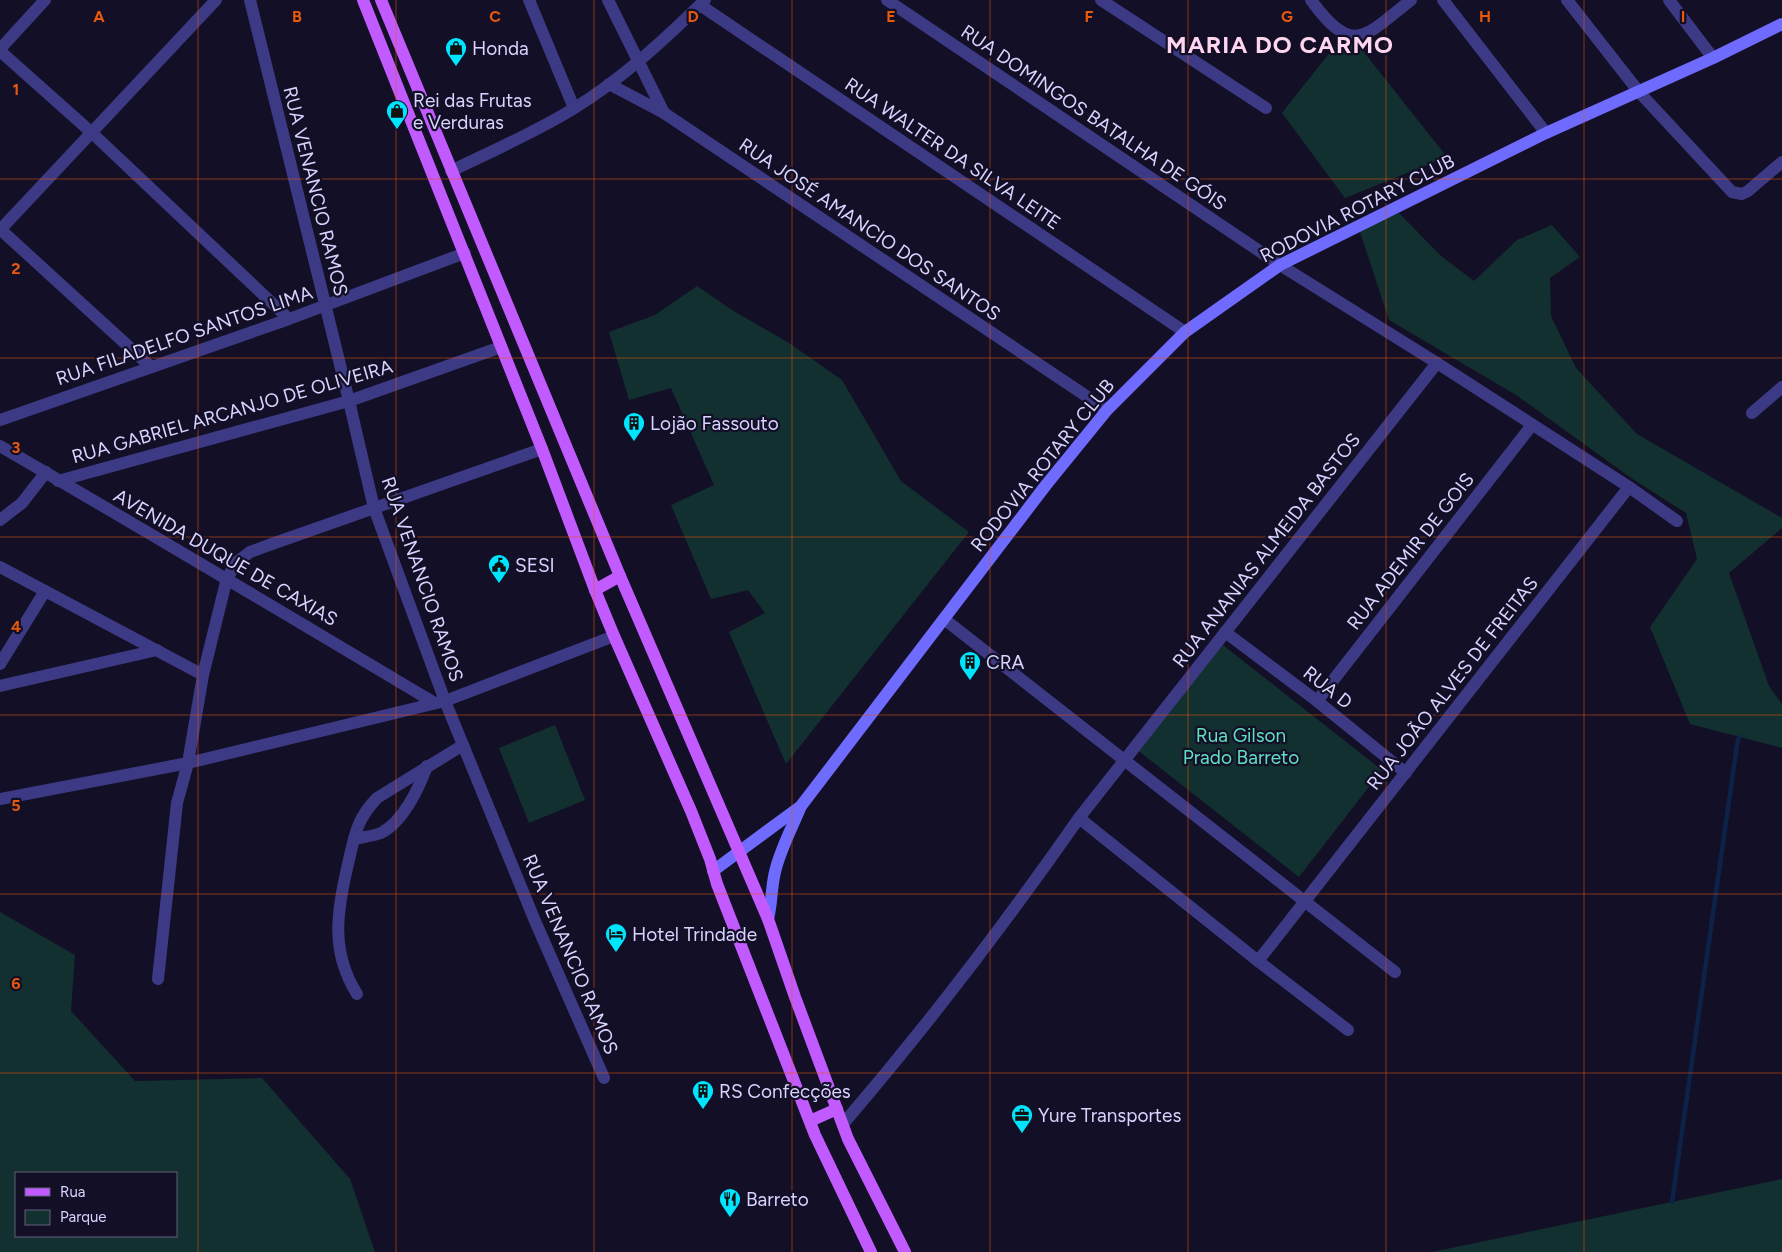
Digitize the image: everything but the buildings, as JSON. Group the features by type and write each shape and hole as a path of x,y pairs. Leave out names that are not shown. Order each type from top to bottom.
{"main road":[{"path":"363,0 465,253 595,590 691,811 717,884 815,1135 870,1252"},
{"path":"381,0 620,576 768,919 848,1139 904,1252"},
{"name":"RODOVIA ROTARY CLUB","path":"801,806 1046,485 1107,410 1185,332 1280,264 1546,133 1713,58 1782,24"},
{"path":"595,590 620,576"},
{"path":"713,871 801,806"},
{"path":"768,919 775,873 782,849 801,806"},
{"path":"810,1120 837,1109"}],"street":[{"path":"45,0 0,50 91,132 289,319"},
{"path":"151,367 0,230 216,0"},
{"name":"RUA VENANCIO RAMOS","path":"250,0 350,401 374,508 439,702 463,745 535,921 604,1078"},
{"path":"528,0 574,108"},
{"path":"608,0 664,113"},
{"path":"1101,0 1266,108"},
{"path":"1311,0 1325,20 1334,28 1344,34 1354,36 1363,36 1411,0"},
{"path":"1443,0 1546,133"},
{"path":"1567,0 1639,92 1722,184 1732,192 1742,194 1748,191 1782,162"},
{"path":"1669,0 1713,58"},
{"name":"RUA DOMINGOS BATALHA DE GÓIS","path":"893,1 1280,264"},
{"path":"451,171 524,136 574,108 639,61 703,2"},
{"name":"RUA WALTER DA SILVA LEITE","path":"703,2 1185,332"},
{"name":"RUA JOSÉ AMANCIO DOS SANTOS","path":"609,84 664,113 1107,410"},
{"name":"RUA FILADELFO SANTOS LIMA","path":"0,420 289,319 465,253"},
{"path":"1280,264 1629,487 1676,520"},
{"name":"RUA GABRIEL ARCANJO DE OLIVEIRA","path":"58,481 350,401 501,347"},
{"name":"RUA ANANIAS ALMEIDA BASTOS","path":"843,1124 888,1072 966,974 1079,818 1437,363"},
{"path":"1752,413 1782,387"},
{"name":"RUA ADEMIR DE GOIS","path":"1317,701 1532,425"},
{"name":"AVENIDA DUQUE DE CAXIAS","path":"0,446 439,702"},
{"path":"158,979 177,803 188,763 203,675 227,578 237,562 250,552 542,449"},
{"path":"0,520 22,503 46,472"},
{"name":"RUA JOÃO ALVES DE FREITAS","path":"1258,961 1629,487"},
{"path":"0,567 203,675"},
{"path":"0,664 45,591"},
{"path":"944,618 1395,972"},
{"name":"RUA D","path":"1225,632 1317,701 1406,773"},
{"path":"0,799 188,763 439,702 614,636"},
{"path":"0,686 157,650"},
{"path":"357,994 347,978 341,957 337,928 342,891 358,824 367,808 378,798 463,745"},
{"path":"354,838 382,832 394,822 418,788 427,766"},
{"path":"1079,818 1258,961 1348,1030"}],"green space":[{"path":"1355,41 1447,157 1345,198 1282,113 1334,47"},
{"path":"1399,213 1440,255 1474,281 1517,240 1552,225 1580,257 1550,278 1551,316 1576,368 1637,434 1782,518 1782,528 1729,573 1769,686 1782,704 1782,748 1690,724 1650,627 1697,559 1686,513 1634,480 1516,395 1389,320 1359,229"},
{"path":"697,286 732,310 789,343 842,380 901,481 969,532 786,764 729,632 765,613 748,590 711,599 671,505 714,485 671,388 629,400 609,332 655,315"},
{"name":"Rua Gilson Prado Barreto","path":"1219,642 1382,770 1299,877 1136,749"},
{"path":"555,725 585,800 529,823 499,748"},
{"path":"0,912 75,955 71,1011 135,1081 262,1078 350,1179 375,1252 0,1252"},
{"path":"1782,1179 1782,1252 1432,1252"}],"waterway":[{"path":"1672,1202 1739,737"}],"place":[{"name":"Honda","path":"456,67"},
{"name":"Rei das Frutas e Verduras","path":"397,130"},
{"name":"Lojão Fassouto","path":"634,442"},
{"name":"SESI","path":"499,584"},
{"name":"CRA","path":"970,681"},
{"name":"Hotel Trindade","path":"616,953"},
{"name":"RS Confecções","path":"703,1110"},
{"name":"Yure Transportes","path":"1022,1134"},
{"name":"Barreto","path":"730,1218"}],"district":[{"name":"MARIA DO CARMO","path":"1280,45"}]}
